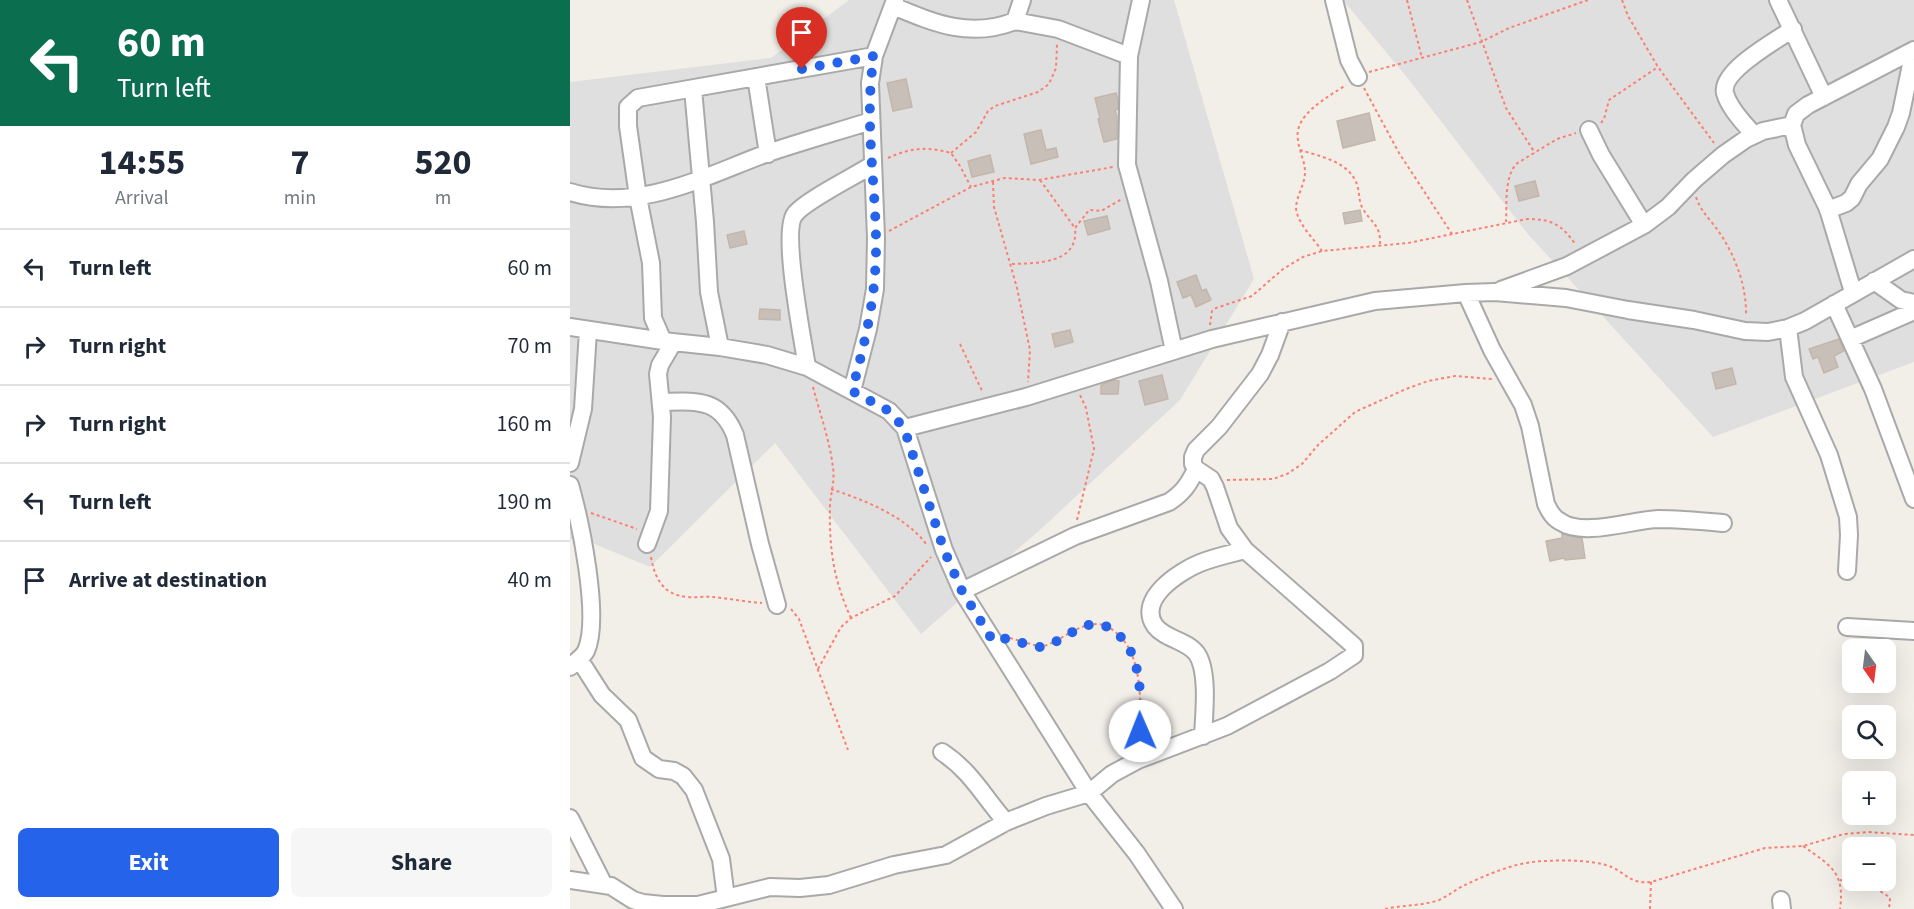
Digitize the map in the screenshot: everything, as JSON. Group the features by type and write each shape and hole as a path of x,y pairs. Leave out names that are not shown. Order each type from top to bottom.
{"street":[{"path":"1015,21 1022,0"},
{"path":"1141,0 1129,56 1127,165 1159,281 1174,351"},
{"path":"1334,0 1349,60 1358,77"},
{"path":"1778,0 1824,97"},
{"path":"852,391 868,329 875,289 876,238 870,83 874,56 894,3 948,27 993,27 1015,21 1058,29 1129,56"},
{"path":"1754,135 1729,101 1725,92 1726,81 1740,65 1793,29"},
{"path":"1853,292 1828,210 1797,145 1792,125 1796,114 1808,105 1914,50"},
{"path":"1828,210 1852,198 1859,184 1880,159 1901,113 1911,79 1914,50"},
{"path":"668,342 653,318 651,263 638,197 628,126 628,107 638,98 874,56"},
{"path":"756,77 768,154"},
{"path":"693,89 710,292 720,347"},
{"path":"570,192 583,196 612,199 663,192 768,154 871,121"},
{"path":"1495,292 1550,273 1644,225 1668,207 1723,155 1754,135 1776,127 1792,125"},
{"path":"1589,130 1644,225"},
{"path":"807,367 792,264 789,229 791,219 805,205 872,165"},
{"path":"904,428 1026,396 1212,339 1375,301 1495,292 1566,298 1745,331 1768,332 1788,328 1805,321 1914,259"},
{"path":"1874,281 1901,300 1914,303"},
{"path":"1466,293 1487,340 1522,405 1530,426 1546,504 1552,516 1562,524 1578,528 1655,519 1687,519 1723,523"},
{"path":"1834,304 1909,473 1914,499"},
{"path":"1850,339 1914,311"},
{"path":"570,880 618,889 633,900 653,904 698,904 770,887 814,888 894,865 946,855 1006,822 1046,806 1089,793 1112,774 1138,760 1227,726 1330,671 1354,655 1354,646 1245,550 1229,528 1211,479 1196,469 1193,464 1193,457 1197,450 1219,428 1260,374 1270,355 1282,321"},
{"path":"570,327 767,355 807,367 889,411 904,428 944,550 962,591 1089,793 1137,854 1174,909"},
{"path":"1788,328 1794,377 1829,454 1848,518 1850,535 1847,571"},
{"path":"570,463 583,409 588,331"},
{"path":"647,544 659,511 662,402 658,374 668,342"},
{"path":"662,402 709,404 725,416 731,424 777,605"},
{"path":"962,591 1075,536 1169,502 1189,485 1196,469"},
{"path":"570,485 585,553 591,612 589,642 585,653 575,663 628,720 643,758 659,769 674,771 683,776 694,790 721,859 726,898"},
{"path":"1203,736 1205,707 1202,664 1191,648 1161,632 1153,623 1151,611 1154,599 1180,573 1200,563 1245,550"},
{"path":"1847,627 1914,631"},
{"path":"942,752 967,771 1006,822"},
{"path":"570,818 604,885"}],"path":[{"path":"1407,0 1422,58"},
{"path":"1467,0 1506,108 1535,153"},
{"path":"1322,251 1298,216 1296,208 1305,171 1297,138 1298,127 1303,117 1358,77 1370,72 1481,42 1509,28 1588,0"},
{"path":"1622,0 1628,16 1658,67 1723,155"},
{"path":"951,153 976,132 988,111 995,106 1038,92 1049,84 1056,68 1058,29"},
{"path":"1506,222 1509,176 1516,164 1563,137 1589,130 1600,124 1604,119 1609,100 1658,67"},
{"path":"1358,77 1399,153 1452,234"},
{"path":"872,165 905,150 921,148 951,153 971,187"},
{"path":"1300,150 1337,163 1350,172 1357,183 1362,206 1378,226 1381,234 1380,246"},
{"path":"876,238 971,187 1005,178 1039,180 1127,165"},
{"path":"1011,264 1049,260 1064,255 1071,250 1077,240 1076,228 1039,180"},
{"path":"1694,180 1696,198 1700,208 1724,241 1741,277 1745,296 1745,331"},
{"path":"993,181 994,207 1011,264 1030,350 1026,396"},
{"path":"1076,228 1089,210 1101,211 1135,191"},
{"path":"1212,339 1210,321 1212,311 1252,296 1283,269 1303,257 1322,251 1408,243 1506,222 1542,219 1557,224 1567,233 1583,258"},
{"path":"960,344 989,406"},
{"path":"807,367 831,456 834,481 831,489 830,527 833,565 837,584 851,618"},
{"path":"1211,479 1252,481 1273,479 1287,474 1302,464 1318,445 1355,412 1428,381 1455,376 1477,376 1509,382"},
{"path":"1074,381 1086,408 1094,449 1079,505 1075,536"},
{"path":"831,489 872,504 909,525 927,546"},
{"path":"576,505 598,517 640,531 645,537 657,580 675,594 788,607 799,619 848,750"},
{"path":"818,669 841,627 851,618 896,596 927,560 944,550"},
{"path":"993,641 1006,638 1041,647 1082,628 1097,624 1107,626 1122,637 1135,663 1139,687 1138,760"},
{"path":"1385,909 1438,900 1460,887 1498,872 1520,865 1545,861 1601,864 1620,871 1630,880 1641,883 1652,882 1766,848 1803,846 1844,834 1868,832 1914,835"},
{"path":"1803,846 1835,871 1842,890 1840,909"},
{"path":"1840,880 1858,883 1885,894 1890,898 1889,909"},
{"path":"1650,909 1652,882"}],"shaded area":[{"path":"849,0 1174,0 1254,279 1180,400 1042,528 921,634 775,443 650,567 585,540 570,539 570,82 771,58"},
{"path":"1343,0 1914,0 1914,362 1713,437 1527,233 1410,81"}],"building":[{"path":"906,79 912,107 893,111 887,83"},
{"path":"1116,93 1118,100 1118,109 1115,110 1117,139 1104,142 1095,98"},
{"path":"1369,113 1375,140 1343,148 1337,121"},
{"path":"1041,130 1046,150 1056,148 1058,157 1031,164 1024,134"},
{"path":"990,155 994,172 972,177 968,161"},
{"path":"1535,181 1539,196 1519,201 1515,186"},
{"path":"1360,210 1362,221 1345,224 1343,213"},
{"path":"1107,216 1110,229 1088,235 1084,221"},
{"path":"744,231 747,244 730,248 727,235"},
{"path":"1196,275 1202,291 1206,289 1211,300 1196,307 1191,295 1183,298 1177,282"},
{"path":"760,309 780,310 780,320 759,319"},
{"path":"1070,330 1073,342 1055,347 1052,334"},
{"path":"1839,339 1844,351 1834,356 1838,367 1824,373 1818,357 1813,359 1809,349"},
{"path":"1732,368 1736,384 1716,389 1712,373"},
{"path":"1162,375 1168,399 1145,405 1139,381"},
{"path":"1114,380 1119,381 1118,394 1101,394 1101,385"},
{"path":"1562,534 1582,538 1585,558 1550,561 1546,541 1562,538"}],"route":[{"path":"802,69 874,56 870,83 876,238 875,289 868,329 852,391 889,411 904,428 944,550 962,591 993,641 1006,638 1016,639 1041,647 1082,628 1097,624 1107,626 1122,637 1135,663 1139,687 1140,731"}]}
